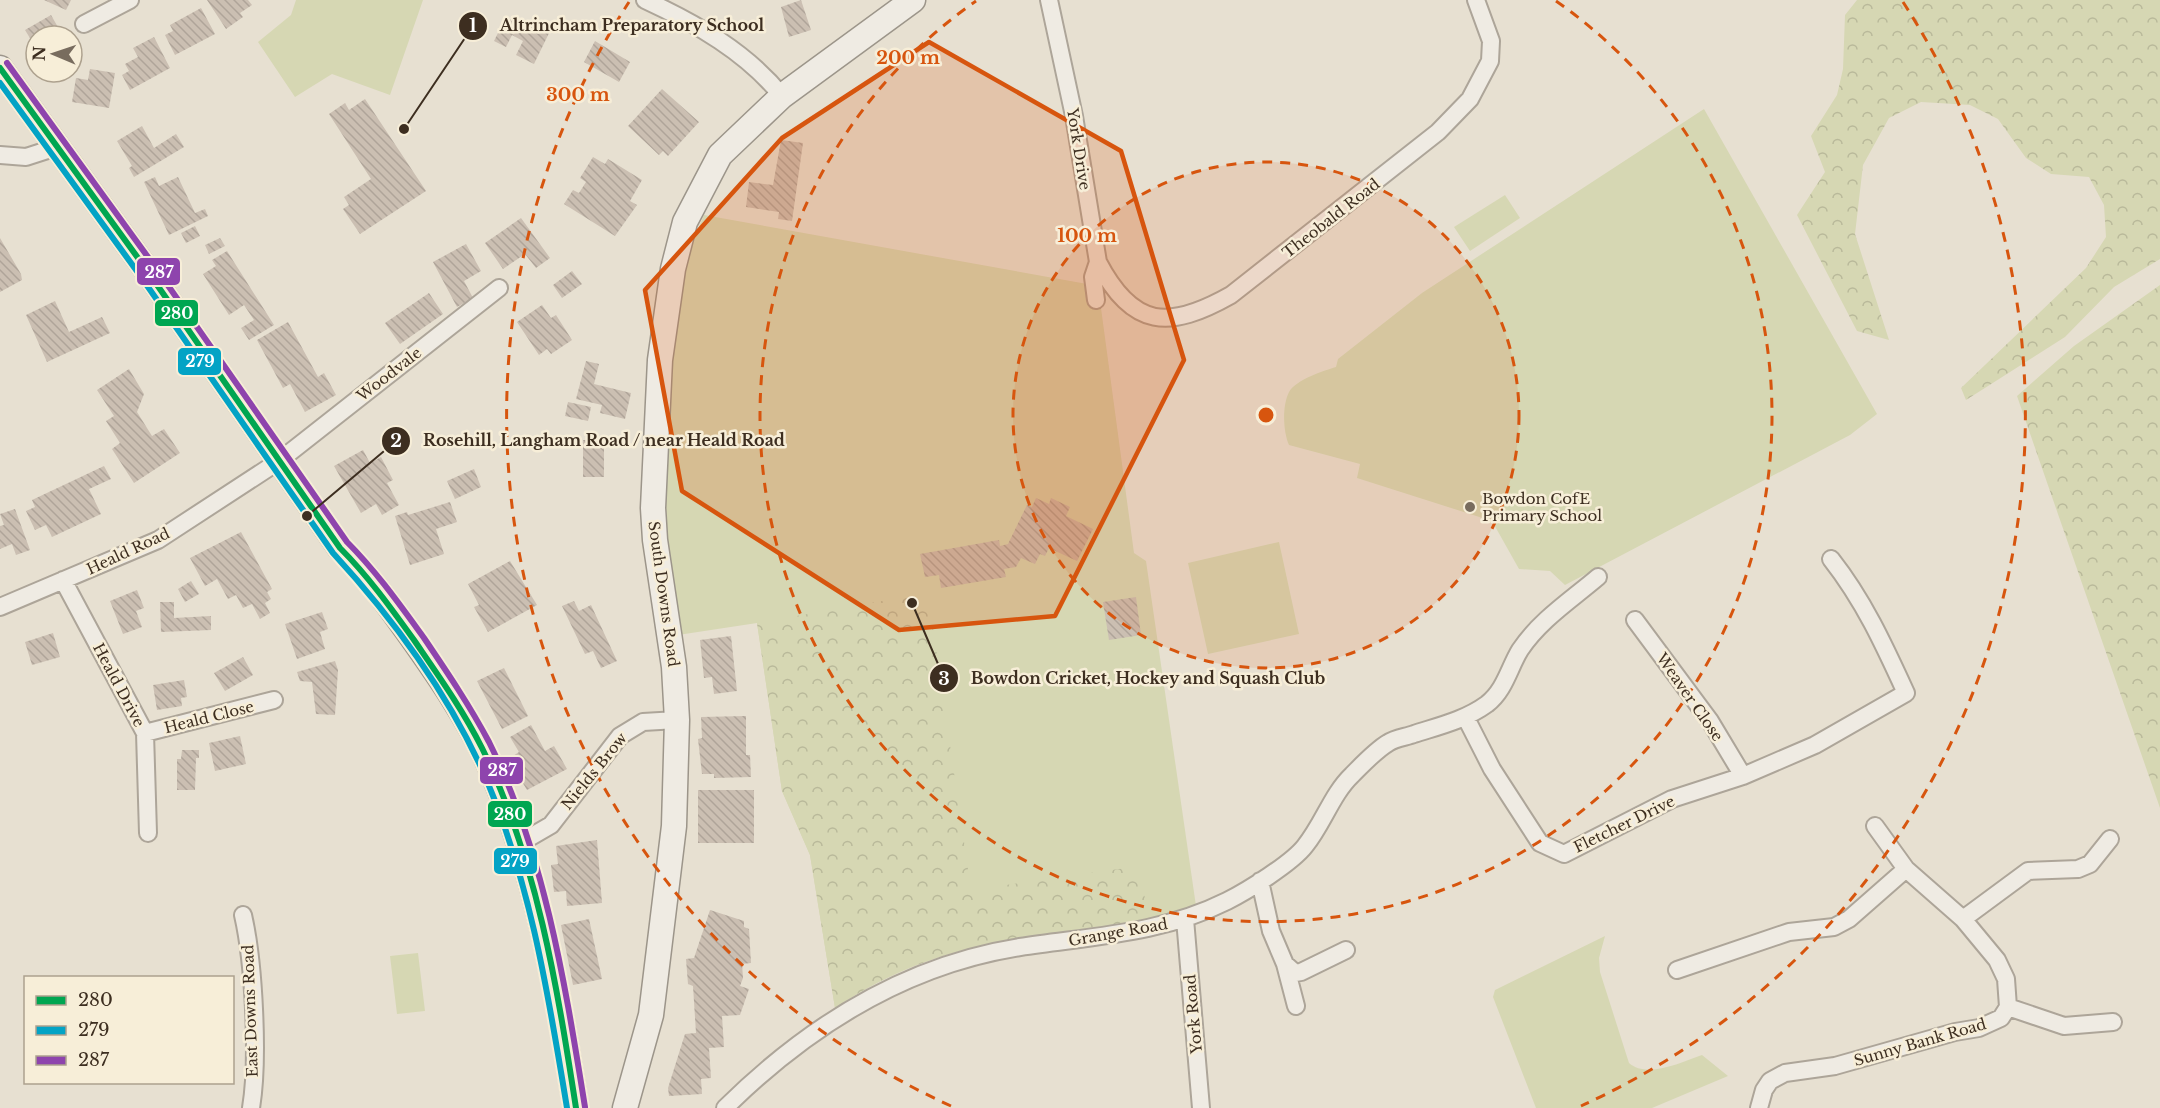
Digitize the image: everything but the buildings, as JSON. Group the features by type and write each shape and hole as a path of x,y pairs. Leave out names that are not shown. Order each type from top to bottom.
{"main road":[{"name":"South Downs Road","path":"625,1108 651,1015 674,826 677,720 674,667 652,508 660,360 669,286 685,222 720,154 782,96 913,0"},
{"path":"0,68 340,548 361,568 447,686 489,763 520,843 552,981 576,1108"}],"street":[{"path":"84,24 130,0"},
{"path":"645,0 678,15 738,52 763,72 782,96"},
{"name":"York Drive","path":"1049,0 1072,106 1098,262 1094,277 1096,300"},
{"name":"Theobald Road","path":"1098,262 1115,291 1129,306 1156,318 1182,316 1203,310 1231,295 1421,146 1470,99 1490,61 1491,41 1476,0"},
{"path":"0,155 26,157 57,147"},
{"name":"Woodvale","path":"279,461 499,288"},
{"name":"Heald Road","path":"0,607 158,540 279,461"},
{"name":"Fletcher Drive","path":"1466,718 1492,769 1540,843 1564,854 1672,799 1743,776 1815,745 1906,693 1876,625 1855,590 1831,559"},
{"name":"Grange Road","path":"725,1108 761,1072 820,1029 899,981 947,965 1018,947 1143,931 1185,919 1228,901 1260,881 1304,848 1350,777 1389,742 1466,718 1490,702 1504,685 1520,651 1538,628 1598,577"},
{"name":"Heald Drive","path":"63,580 145,733 147,833"},
{"name":"Weaver Close","path":"1635,620 1710,722 1743,776"},
{"name":"Heald Close","path":"145,733 274,700"},
{"name":"Nields Brow","path":"520,843 551,825 620,736 643,722 677,720"},
{"path":"1875,826 1906,869 1963,919 1997,960 2006,979 2008,1007 2064,1026 2113,1022"},
{"path":"1963,919 2028,871 2078,869 2090,864 2110,839"},
{"path":"1677,970 1789,932 1834,927 1849,920 1906,869"},
{"path":"1260,881 1271,931 1285,964 1296,1006"},
{"name":"East Downs Road","path":"243,915 248,936 253,1028 251,1108"},
{"name":"York Road","path":"1185,919 1201,1108"},
{"path":"1285,964 1295,973 1302,972 1346,950"},
{"name":"Sunny Bank Road","path":"1759,1108 1764,1090 1770,1081 1785,1073 1835,1066 1955,1032 1979,1028 2001,1018 2008,1007"}],"highlighted area":[{"path":"929,42 1121,151 1184,360 1055,616 899,630 682,491 645,290 782,138"}],"green space":[{"path":"296,0 423,0 390,95 332,74 295,97 258,42 291,15"},
{"path":"1857,0 2160,0 2160,259 2114,287 2065,337 1966,400 1961,388 2086,268 2106,237 2104,205 2089,177 2051,174 2026,158 1998,119 1970,105 1921,102 1889,118 1863,165 1855,234 1889,340 1857,331 1797,215 1825,172 1811,136 1837,95 1843,69 1845,15"},
{"name":"Bowdon CofE Primary School","path":"1704,109 1877,414 1850,435 1565,585 1550,571 1519,569 1492,521 1357,478 1360,464 1289,445 1284,411 1289,392 1293,387 1311,376 1336,367 1338,359 1422,293"},
{"path":"1505,195 1520,218 1470,251 1454,227"},
{"path":"704,215 1098,286 1134,553 1146,561 1196,906 1152,918 1016,938 968,948 899,972 835,1008 810,855 782,791 757,623 678,635 670,581 667,526 669,390 673,339 681,289 694,239"},
{"path":"2160,285 2160,808 2017,396 2074,346"},
{"path":"1279,542 1299,634 1208,654 1188,563"},
{"path":"928,593 971,890 1140,866 1148,919 1025,937 949,954 911,967 873,985 835,1008 810,855 782,791 757,623"},
{"path":"1605,936 1599,958 1600,972 1629,1063 1636,1068 1665,1068 1702,1055 1728,1076 1652,1108 1536,1108 1493,997 1495,990"},
{"path":"418,953 425,1011 397,1014 390,956"}],"transit line":[{"name":"287","path":"7,63 153,264 347,542 378,576 424,638 482,729 508,785 539,875 561,967 585,1107"},
{"name":"280","path":"0,68 146,269 340,548 370,581 414,640 475,734 501,791 531,879 552,970 576,1108"},
{"name":"279","path":"0,83 139,274 333,553 375,601 414,653 466,736 497,806 524,890 544,977 567,1108"}],"place":[{"name":"Altrincham Preparatory School","path":"404,129"},
{"name":"Bowdon CofE Primary School","path":"1470,507"},
{"name":"Rosehill, Langham Road / near Heald Road","path":"307,516"},
{"name":"Bowdon Cricket, Hockey and Squash Club","path":"912,603"}]}
